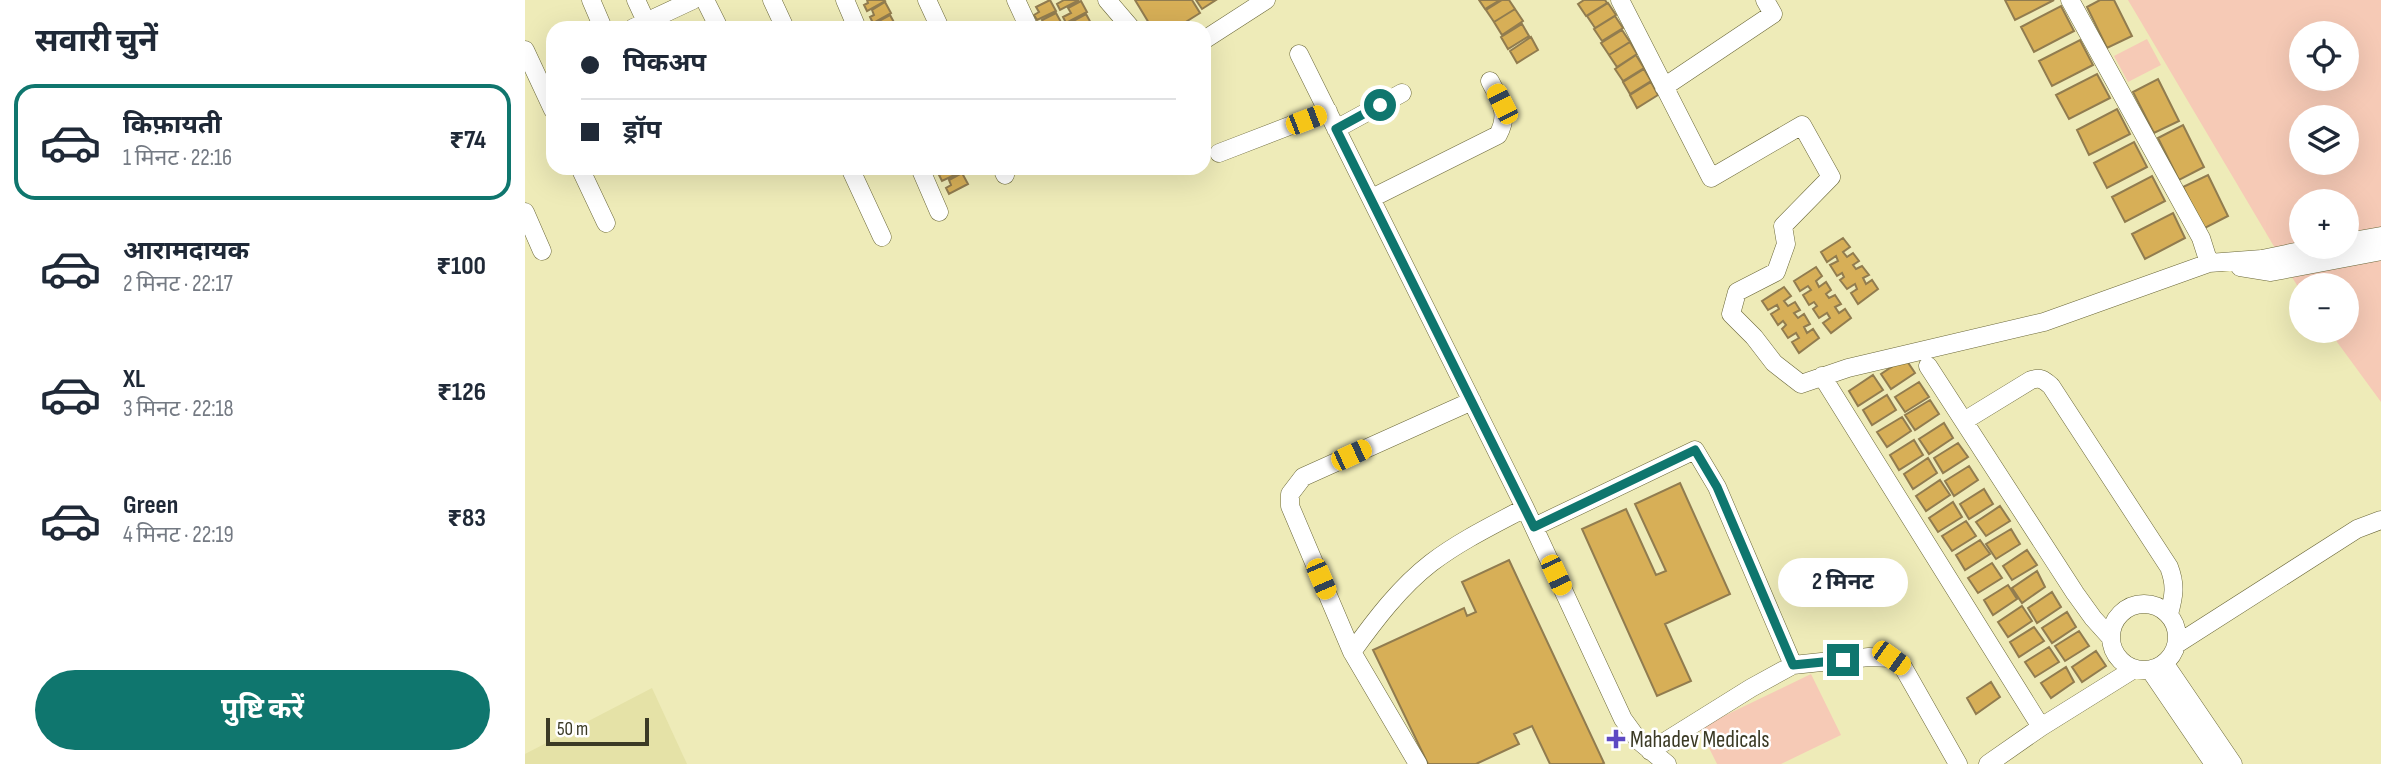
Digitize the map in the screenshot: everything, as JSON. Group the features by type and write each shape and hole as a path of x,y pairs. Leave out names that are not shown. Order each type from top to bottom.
{"street":[{"path":"591,0 600,21"},
{"path":"636,0 642,21"},
{"path":"653,21 693,0"},
{"path":"705,0 716,21"},
{"path":"772,0 782,21"},
{"path":"845,0 854,21"},
{"path":"927,0 937,21"},
{"path":"1016,0 1026,21"},
{"path":"1107,0 1125,21"},
{"path":"1211,35 1266,0"},
{"path":"1621,0 1711,178 1802,125 1832,177 1783,226 1786,244 1776,272 1737,292 1731,314 1754,337 1774,363 1801,384 1822,376 2044,322 2209,263 2262,259 2289,253"},
{"path":"1664,88 1773,14 1765,0"},
{"path":"2070,0 2201,238 2209,263"},
{"path":"525,50 530,75 546,99"},
{"path":"1299,54 1525,508 1623,719 1639,741 1667,764"},
{"path":"1371,198 1498,135 1505,122 1502,104 1490,81"},
{"path":"1336,129 1402,93"},
{"path":"1219,153 1328,111"},
{"path":"583,175 606,223"},
{"path":"853,175 882,237"},
{"path":"923,175 939,212"},
{"path":"525,212 542,250"},
{"path":"2359,240 2381,236"},
{"path":"2209,263 2271,272 2381,251"},
{"path":"1929,366 2087,610 2111,639"},
{"path":"1822,376 2041,727"},
{"path":"1964,421 2031,380 2043,379 2051,386 2169,567 2175,590 2169,614"},
{"path":"1417,764 1352,652 1290,506 1290,494 1303,477 1472,401"},
{"path":"1534,527 1695,450 1717,487 1793,665"},
{"path":"1352,652 1375,620 1429,565 1471,537 1525,508"},
{"path":"2177,644 2357,529 2381,520"},
{"path":"1988,764 2041,727 2149,668 2175,652 2177,628 2169,614 2155,605 2139,604 2131,606 2118,616 2111,639 2115,654 2120,660 2149,668 2233,764"},
{"path":"1650,751 1793,665 1869,657 1891,658 1903,667 1958,764"},
{"path":"2149,668 2214,764"}],"shaded area":[{"path":"2128,0 2381,0 2381,402 2338,343 2359,343 2359,273 2290,273"},
{"path":"2147,39 2161,65 2128,82 2114,56"},
{"path":"1811,674 1841,735 1781,764 1717,764 1699,728"},
{"path":"652,688 687,764 525,764 525,754"}],"building":[{"path":"867,0 885,1 867,11 864,5 868,3"},
{"path":"1050,0 1056,11 1037,20 1034,15 1039,12 1036,7"},
{"path":"1064,0 1079,0 1060,10 1057,4"},
{"path":"1135,0 1192,0 1200,13 1187,21 1148,21"},
{"path":"1196,0 1216,0 1202,9"},
{"path":"1479,0 1500,0 1485,9"},
{"path":"1502,0 1509,0 1515,9 1494,22 1486,10"},
{"path":"1584,0 1605,0 1607,3 1586,16 1578,4"},
{"path":"2005,0 2054,0 2015,20"},
{"path":"2100,0 2114,0 2132,36 2107,48 2087,7"},
{"path":"1081,1 1087,12 1065,21 1063,17 1071,13 1068,8"},
{"path":"885,2 891,13 872,21 872,10"},
{"path":"1608,3 1616,15 1595,28 1587,16"},
{"path":"2061,6 2074,31 2034,52 2021,27"},
{"path":"1515,9 1523,21 1502,35 1494,22"},
{"path":"1056,13 1060,21 1042,21"},
{"path":"1086,14 1090,21 1073,21"},
{"path":"890,15 893,21 879,21"},
{"path":"1615,16 1623,28 1602,41 1594,29"},
{"path":"1522,24 1529,36 1508,49 1501,37"},
{"path":"1622,30 1630,42 1609,55 1601,43"},
{"path":"1531,37 1538,50 1517,63 1510,51"},
{"path":"2080,40 2093,65 2052,86 2039,61"},
{"path":"1630,42 1637,54 1617,67 1609,55"},
{"path":"1636,55 1644,68 1623,81 1615,69"},
{"path":"1644,69 1651,81 1630,94 1623,82"},
{"path":"2097,74 2110,98 2069,119 2056,95"},
{"path":"2158,79 2179,121 2154,133 2133,92"},
{"path":"1651,82 1658,95 1637,108 1630,95"},
{"path":"2117,109 2130,134 2089,155 2077,130"},
{"path":"2183,125 2204,167 2179,180 2158,138"},
{"path":"2134,142 2147,167 2107,188 2094,163"},
{"path":"939,175 955,175 942,181"},
{"path":"963,175 968,184 949,194 946,188 951,185 949,180"},
{"path":"2208,175 2228,216 2203,229 2183,187"},
{"path":"2152,176 2165,201 2125,222 2112,197"},
{"path":"2173,213 2185,238 2145,259 2132,234"},
{"path":"1843,238 1850,247 1843,252 1847,257 1853,253 1859,261 1853,265 1856,269 1862,266 1869,275 1863,278 1866,284 1872,280 1878,289 1858,304 1851,293 1857,289 1855,284 1847,289 1840,280 1844,277 1842,273 1837,276 1830,265 1838,261 1836,256 1827,262 1821,252"},
{"path":"1816,267 1822,276 1816,281 1819,287 1826,282 1831,290 1826,294 1829,298 1835,295 1841,304 1835,307 1839,313 1845,309 1851,318 1831,333 1823,323 1830,318 1827,313 1819,318 1813,309 1817,306 1814,302 1809,305 1803,295 1811,290 1808,286 1800,291 1794,281"},
{"path":"1784,287 1791,296 1784,301 1788,306 1795,302 1800,310 1794,313 1798,318 1804,314 1810,324 1804,327 1807,333 1813,329 1819,338 1799,353 1792,342 1799,338 1796,333 1788,338 1782,329 1786,325 1783,321 1778,325 1771,314 1779,309 1777,305 1768,310 1762,301"},
{"path":"1905,358 1915,373 1891,389 1881,374"},
{"path":"1873,375 1883,390 1858,406 1849,391"},
{"path":"1919,382 1929,397 1905,412 1895,397"},
{"path":"1887,395 1896,410 1872,425 1863,410"},
{"path":"1930,400 1939,414 1915,430 1905,415"},
{"path":"1902,417 1911,431 1887,447 1877,432"},
{"path":"1944,423 1953,438 1929,454 1919,439"},
{"path":"1914,440 1923,455 1899,470 1890,455"},
{"path":"1958,443 1968,457 1943,473 1934,458"},
{"path":"1928,458 1937,473 1913,489 1904,474"},
{"path":"1969,466 1978,480 1954,496 1945,481"},
{"path":"1940,480 1950,495 1926,511 1916,496"},
{"path":"1680,483 1730,594 1665,624 1691,681 1657,696 1582,529 1626,509 1656,575 1666,571 1635,504"},
{"path":"1984,489 1993,504 1969,519 1960,504"},
{"path":"1953,502 1962,517 1938,532 1929,518"},
{"path":"2000,506 2010,521 1986,536 1976,522"},
{"path":"1966,521 1976,536 1952,551 1942,536"},
{"path":"2011,529 2020,544 1996,559 1986,544"},
{"path":"1980,540 1990,554 1965,570 1956,555"},
{"path":"2027,550 2037,565 2012,580 2003,566"},
{"path":"1509,560 1604,763 1602,764 1550,764 1532,726 1514,734 1519,744 1476,764 1428,764 1373,650 1464,608 1467,616 1476,612 1462,582"},
{"path":"1992,563 2002,578 1978,593 1968,578"},
{"path":"2037,571 2045,587 2022,603 2012,588"},
{"path":"2008,585 2017,599 1993,615 1984,600"},
{"path":"2052,592 2061,607 2037,623 2028,608"},
{"path":"2022,606 2032,621 2008,637 1998,622"},
{"path":"2067,612 2076,627 2052,643 2042,628"},
{"path":"2034,627 2044,641 2019,657 2010,642"},
{"path":"2079,631 2089,646 2065,661 2055,646"},
{"path":"2049,647 2059,662 2035,677 2025,662"},
{"path":"2096,651 2106,666 2082,682 2072,667"},
{"path":"2066,667 2074,682 2051,698 2041,683"},
{"path":"1991,682 2000,697 1976,714 1967,698"}],"place":[{"name":"Mahadev Medicals","path":"1616,739"}],"route":[{"path":"1380,105 1336,129 1534,527 1695,450 1717,487 1793,665 1843,660"}]}
